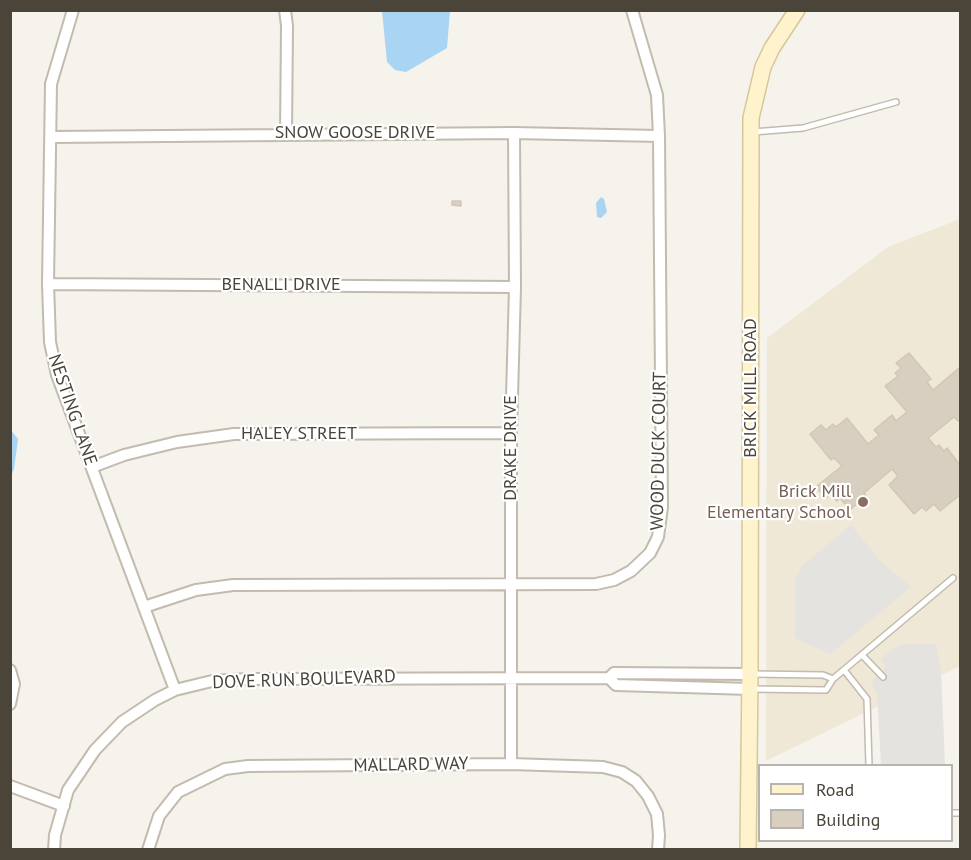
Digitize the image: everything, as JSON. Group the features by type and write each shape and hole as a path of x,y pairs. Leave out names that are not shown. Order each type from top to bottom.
{"street":[{"name":"NESTING LANE","path":"73,10 51,84 48,284 50,342 57,375 175,690"},
{"path":"285,10 287,26 286,134"},
{"name":"WOOD DUCK COURT","path":"144,608 196,590 233,585 596,584 614,580 631,571 650,553 658,537 662,507 659,136 657,95 632,10"},
{"name":"BRICK MILL ROAD","path":"748,849 751,118 763,67 772,48 797,10"},
{"name":"SNOW GOOSE DRIVE","path":"51,137 514,133 659,136"},
{"name":"DRAKE DRIVE","path":"511,764 514,133"},
{"name":"BENALLI DRIVE","path":"48,284 514,287"},
{"name":"HALEY STREET","path":"92,468 124,455 177,442 234,434 511,433"},
{"path":"10,670 14,684 10,704"},
{"name":"DOVE RUN BOULEVARD","path":"54,849 55,835 68,790 101,742 122,722 155,700 175,690 212,681 609,678 614,674 750,682"},
{"name":"MALLARD WAY","path":"148,849 159,816 178,792 225,769 248,766 511,764 603,767 622,772 636,781 648,796 657,814 658,849"},
{"path":"10,786 64,806"}],"lane":[{"path":"751,132 803,128 896,102"},
{"path":"750,682 826,690 833,679 953,578"},
{"path":"862,655 883,677"},
{"path":"844,670 867,699 869,764"},
{"path":"750,682 823,675 833,679"}],"shaded area":[{"name":"Brick Mill Elementary School","path":"960,219 960,666 766,761 767,338 888,247"},
{"path":"851,525 881,562 911,587 830,654 795,638 795,579 802,566"},
{"path":"903,644 936,644 941,669 945,764 881,764 877,692 871,683 886,666 881,660 892,649"}],"water":[{"path":"382,11 450,11 447,48 406,72 395,70 387,62"},
{"path":"601,197 604,199 607,212 601,218 597,217 596,203"},
{"path":"11,430 18,439 11,476"}],"building":[{"path":"452,201 461,201 461,206 452,205"},
{"path":"909,353 931,379 927,382 933,390 959,368 960,370 960,419 958,421 954,417 928,438 936,447 939,445 944,451 947,448 960,465 960,495 940,511 934,504 926,511 922,507 914,514 889,485 898,476 892,469 864,493 866,496 850,510 840,498 837,501 831,494 826,498 816,487 842,466 834,458 831,460 810,434 821,425 826,430 833,424 836,427 847,418 868,444 879,435 874,430 892,415 896,421 907,412 885,386 898,376 895,373 901,368 896,363"}],"place":[{"name":"Brick Mill Elementary School","path":"863,502"}]}
